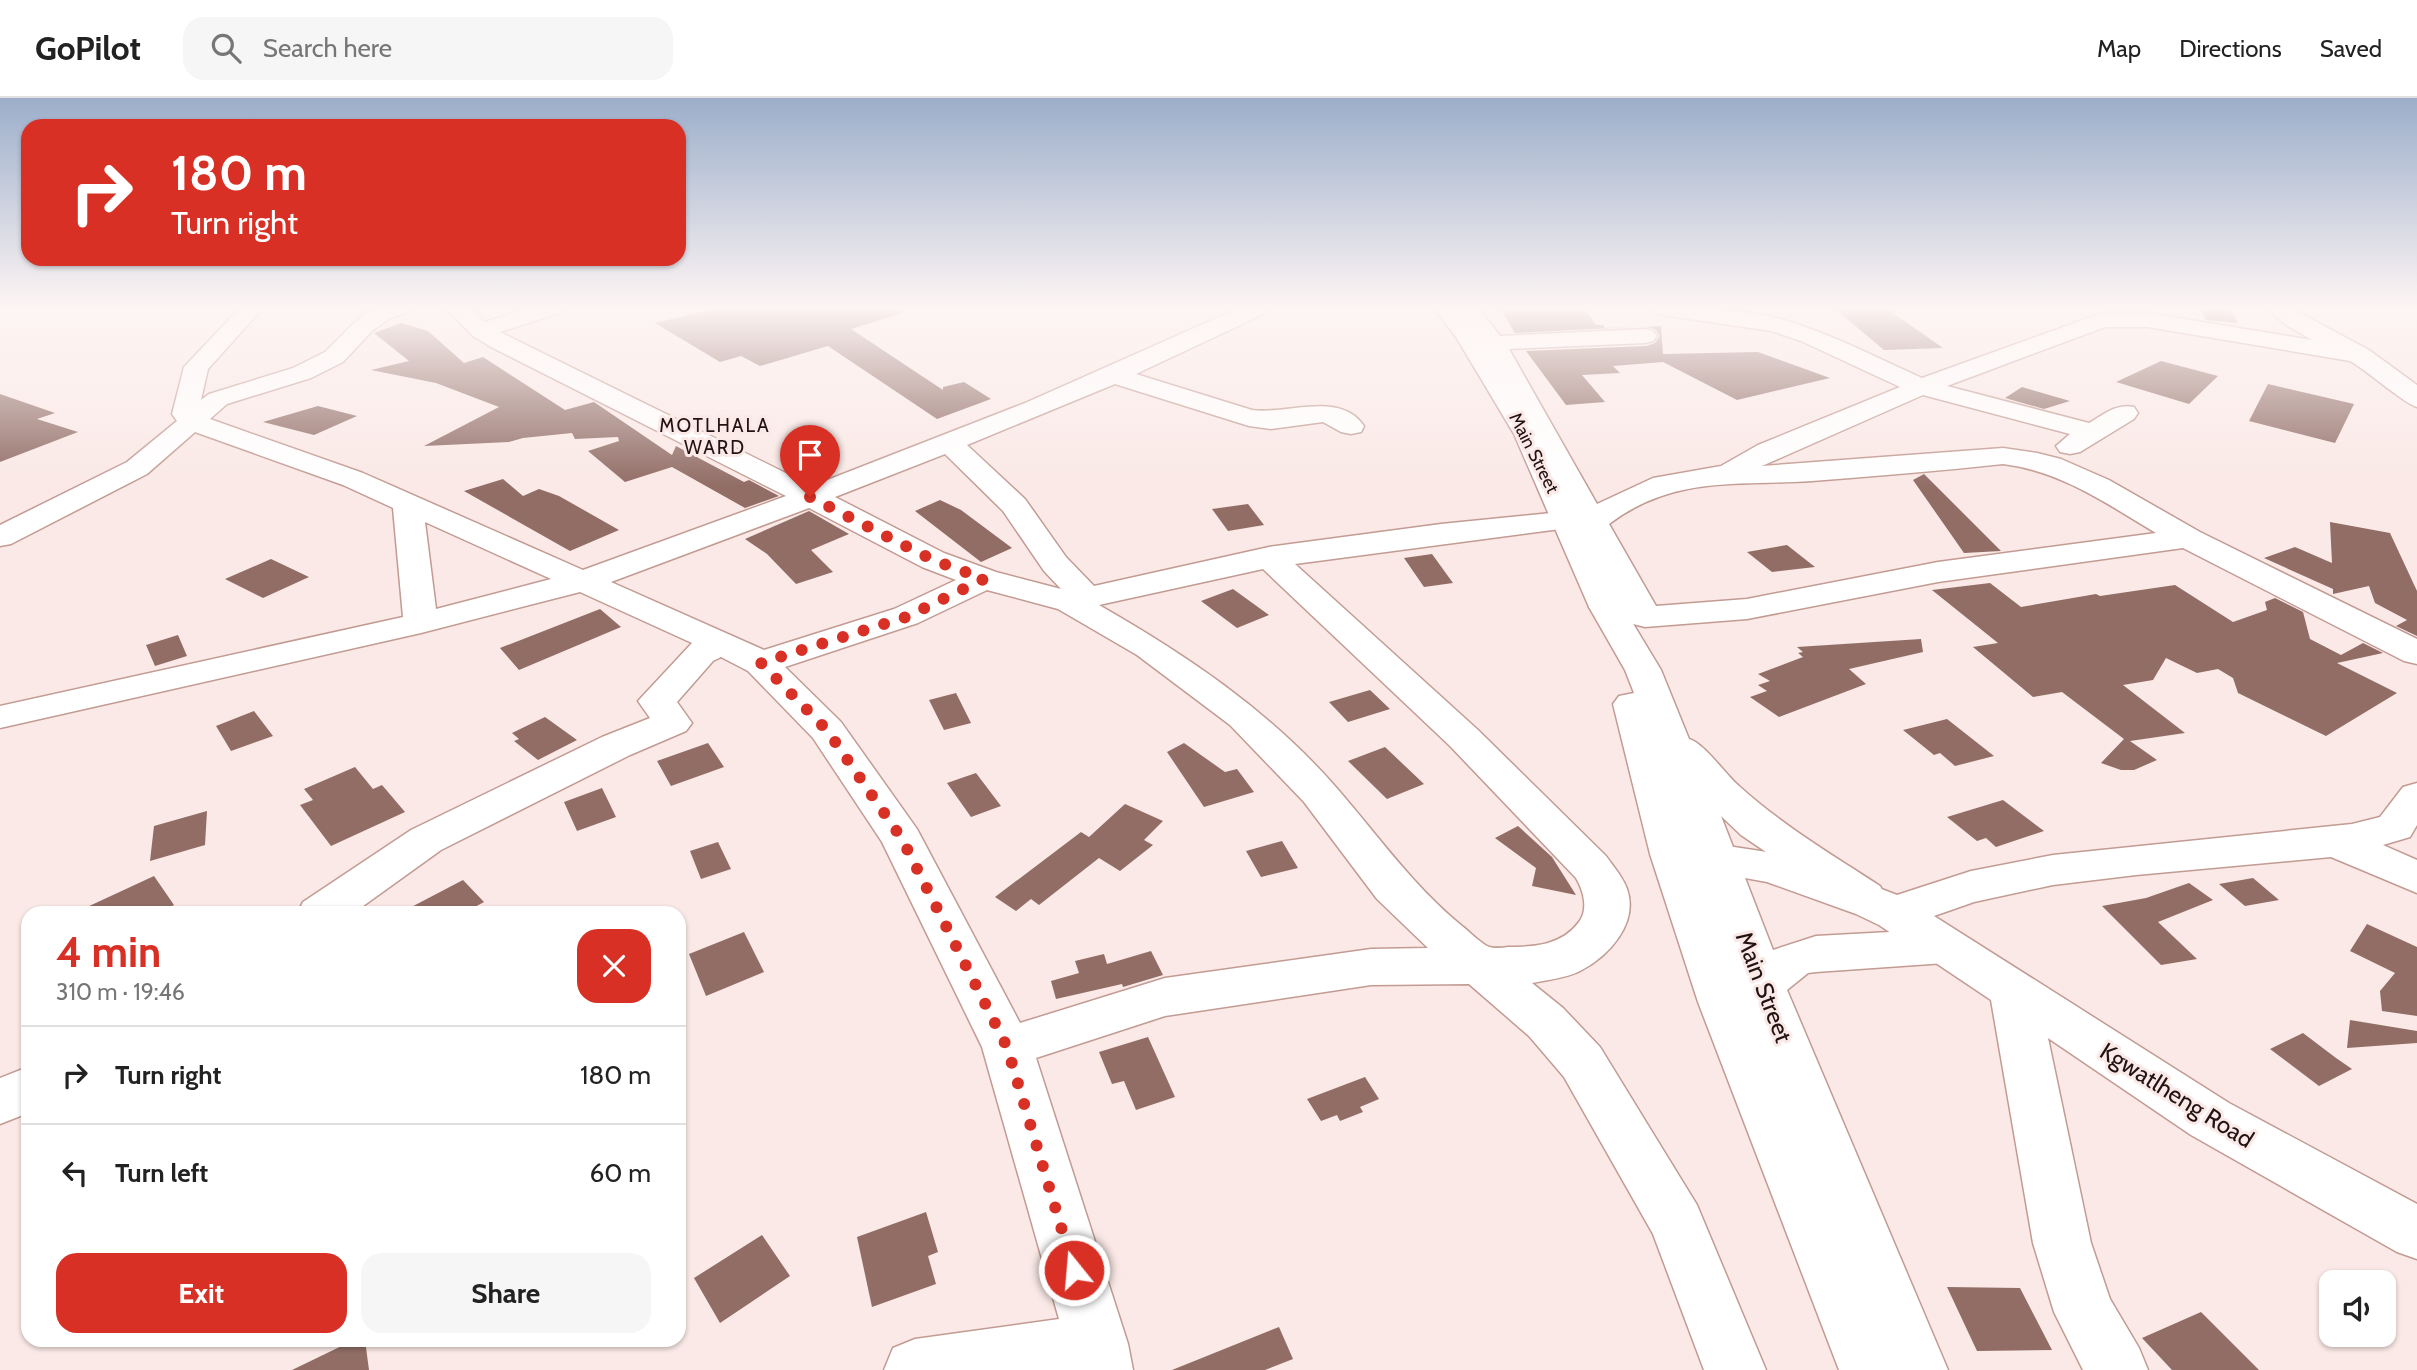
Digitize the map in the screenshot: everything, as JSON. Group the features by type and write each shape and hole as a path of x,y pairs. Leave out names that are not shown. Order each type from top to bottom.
{"main road":[{"path":"196,367 185,414 193,422 353,479 721,643 761,663 827,730 902,839 1007,1047 1100,1357 915,1370"},
{"path":"0,537 137,468 218,400 313,367"},
{"path":"562,367 933,560 984,579 1078,599 1217,566 1404,537 1578,525 1639,492 1664,482 1728,474 1787,474 2003,456 2044,461 2188,538 2417,653"},
{"path":"0,716 421,623 580,582 810,497 1130,367"},
{"name":"Main Street","path":"1486,367 1528,434 1626,612 1643,670 1664,724 1698,866 1722,1002 1870,1370"},
{"path":"1504,367 1578,525 1626,612 1747,609 1938,572 2188,538"},
{"path":"1878,367 1921,387 2093,432"},
{"path":"1728,474 1768,452 1974,367"},
{"path":"2379,367 2417,399"},
{"path":"1114,375 1249,418 1271,421 1327,413 1351,426"},
{"path":"2044,461 2125,413"},
{"path":"1839,470 1842,422"},
{"path":"947,441 1014,505 1078,599 1243,717 1318,793 1393,888 1425,920 1546,1022 1582,1062 1677,1223 1735,1370"},
{"path":"408,504 421,623"},
{"path":"1007,1047 1165,997 1371,967 1532,965 1563,959 1591,940 1607,918 1605,889 1591,867 1464,738 1269,557"},
{"path":"761,663 906,617 984,579"},
{"name":"Main Street","path":"1626,612 1698,866 1761,984 1917,1370"},
{"path":"331,906 426,840 616,746 673,723 657,701 700,653 721,643"},
{"path":"1664,724 1707,780 1756,825 1879,905 1961,892 2021,877 2115,861 2336,842 2370,836 2395,827 2404,810 2417,796"},
{"path":"2336,842 2417,878"},
{"name":"Kgwatlheng Road","path":"1698,866 1802,877 1879,905 2210,1119 2417,1233"},
{"name":"Kgwatlheng Road","path":"1698,866 1833,905 1945,946"},
{"path":"1761,984 1794,959 1816,954 1945,946"},
{"path":"2014,992 2062,1243 2084,1312 2117,1370"},
{"path":"0,1102 21,1092"}],"building":[{"path":"382,367 499,367 565,410 594,402 672,455 676,446 744,482 749,480 779,496 745,508 672,467 625,482 588,451 619,441 618,437 575,439 572,433 509,442 424,446 499,407 436,383 371,370"},
{"path":"860,367 909,367 943,390 943,387 964,382 991,399 937,419"},
{"path":"1538,367 1614,367 1620,373 1582,375 1605,402 1566,405"},
{"path":"1673,367 1801,367 1830,378 1737,400"},
{"path":"2147,367 2185,367 2218,376 2189,404 2116,382"},
{"path":"2268,384 2354,404 2335,443 2249,421"},
{"path":"2022,387 2070,401 2044,409 2005,398"},
{"path":"0,394 55,413 37,419 78,432 0,462"},
{"path":"318,406 357,416 314,435 263,422"},
{"path":"1924,474 2001,551 1964,553 1913,480"},
{"path":"503,479 523,496 539,489 559,496 619,530 570,551 464,491"},
{"path":"940,500 961,510 1012,548 981,562 915,511"},
{"path":"1248,504 1264,525 1228,531 1212,509"},
{"path":"809,511 849,534 811,550 833,572 796,584 767,554 745,539"},
{"path":"2330,522 2390,533 2417,591 2417,636 2396,626 2407,620 2375,603 2369,586 2333,594 2333,589 2264,558 2295,547 2332,563"},
{"path":"1787,545 1815,567 1772,572 1747,552"},
{"path":"1432,554 1453,583 1424,587 1404,558"},
{"path":"271,559 309,577 263,598 225,579"},
{"path":"1990,583 2021,607 2096,594 2100,596 2175,585 2233,622 2267,610 2265,602 2275,598 2303,612 2310,639 2341,655 2363,643 2383,653 2337,663 2397,693 2326,736 2238,693 2233,678 2218,669 2197,673 2166,658 2153,680 2123,685 2185,733 2130,741 2157,760 2134,770 2121,770 2101,763 2124,739 2062,692 2033,697 1973,647 1998,643 1932,590"},
{"path":"1233,589 1269,615 1237,628 1201,601"},
{"path":"600,609 621,627 519,670 500,648"},
{"path":"178,635 187,656 155,666 146,645"},
{"path":"1921,639 1923,652 1849,669 1866,684 1779,717 1750,697 1767,691 1758,685 1770,681 1758,674 1803,657 1798,653 1803,652 1797,647"},
{"path":"1370,690 1390,709 1348,722 1329,702"},
{"path":"956,693 971,723 944,730 929,700"},
{"path":"254,711 273,736 231,751 216,726"},
{"path":"545,717 577,740 538,760 514,741 519,739 512,733"},
{"path":"1947,719 1994,756 1955,766 1940,753 1934,755 1903,730"},
{"path":"708,743 724,767 671,786 657,761"},
{"path":"1184,743 1225,772 1237,769 1254,792 1204,807 1167,752"},
{"path":"1385,747 1424,784 1387,799 1348,761"},
{"path":"355,767 373,789 382,785 405,812 331,846 300,805 313,800 304,789"},
{"path":"976,773 1001,806 971,817 947,783"},
{"path":"602,788 616,817 577,831 564,802"},
{"path":"2003,800 2044,831 1996,847 1986,838 1977,841 1947,817"},
{"path":"1125,804 1163,821 1144,840 1153,845 1120,871 1099,858 1039,905 1031,899 1016,911 995,897 1081,832 1089,837"},
{"path":"207,811 205,845 150,861 154,826"},
{"path":"1518,826 1552,857 1576,895 1532,886 1536,868 1495,838"},
{"path":"1282,841 1298,868 1261,877 1246,851"},
{"path":"718,842 731,869 701,879 690,851"},
{"path":"154,876 174,905 172,906 89,906"},
{"path":"2253,878 2279,900 2245,906 2219,884"},
{"path":"463,880 484,902 477,906 413,906"},
{"path":"2189,883 2213,900 2158,922 2197,959 2161,965 2102,906 2146,898"},
{"path":"2367,924 2417,947 2417,1016 2382,1011 2380,991 2395,973 2350,951"},
{"path":"744,932 764,972 706,996 689,954"},
{"path":"1151,951 1163,975 1123,987 1122,984 1056,999 1051,981 1079,973 1075,961 1104,954 1107,964"},
{"path":"2350,1020 2417,1031 2417,1043 2347,1048"},
{"path":"2303,1033 2352,1069 2319,1086 2270,1049"},
{"path":"1148,1037 1175,1097 1136,1110 1124,1081 1112,1084 1099,1052"},
{"path":"1365,1077 1379,1099 1360,1107 1363,1112 1340,1121 1337,1115 1321,1121 1307,1099"},
{"path":"926,1212 938,1252 928,1256 936,1284 872,1307 857,1237"},
{"path":"762,1235 790,1276 720,1323 694,1278"},
{"path":"1947,1287 2020,1288 2052,1350 1977,1351"},
{"path":"2201,1312 2259,1370 2172,1370 2142,1338"},
{"path":"1279,1327 1293,1359 1265,1370 1172,1370"},
{"path":"340,1347 366,1347 369,1370 292,1370"}],"district":[{"name":"MOTLHALA WARD","path":"715,436"}],"route":[{"path":"810,497 933,560 984,579 906,617 761,663 827,730 902,839 1007,1047 1074,1270"}]}
